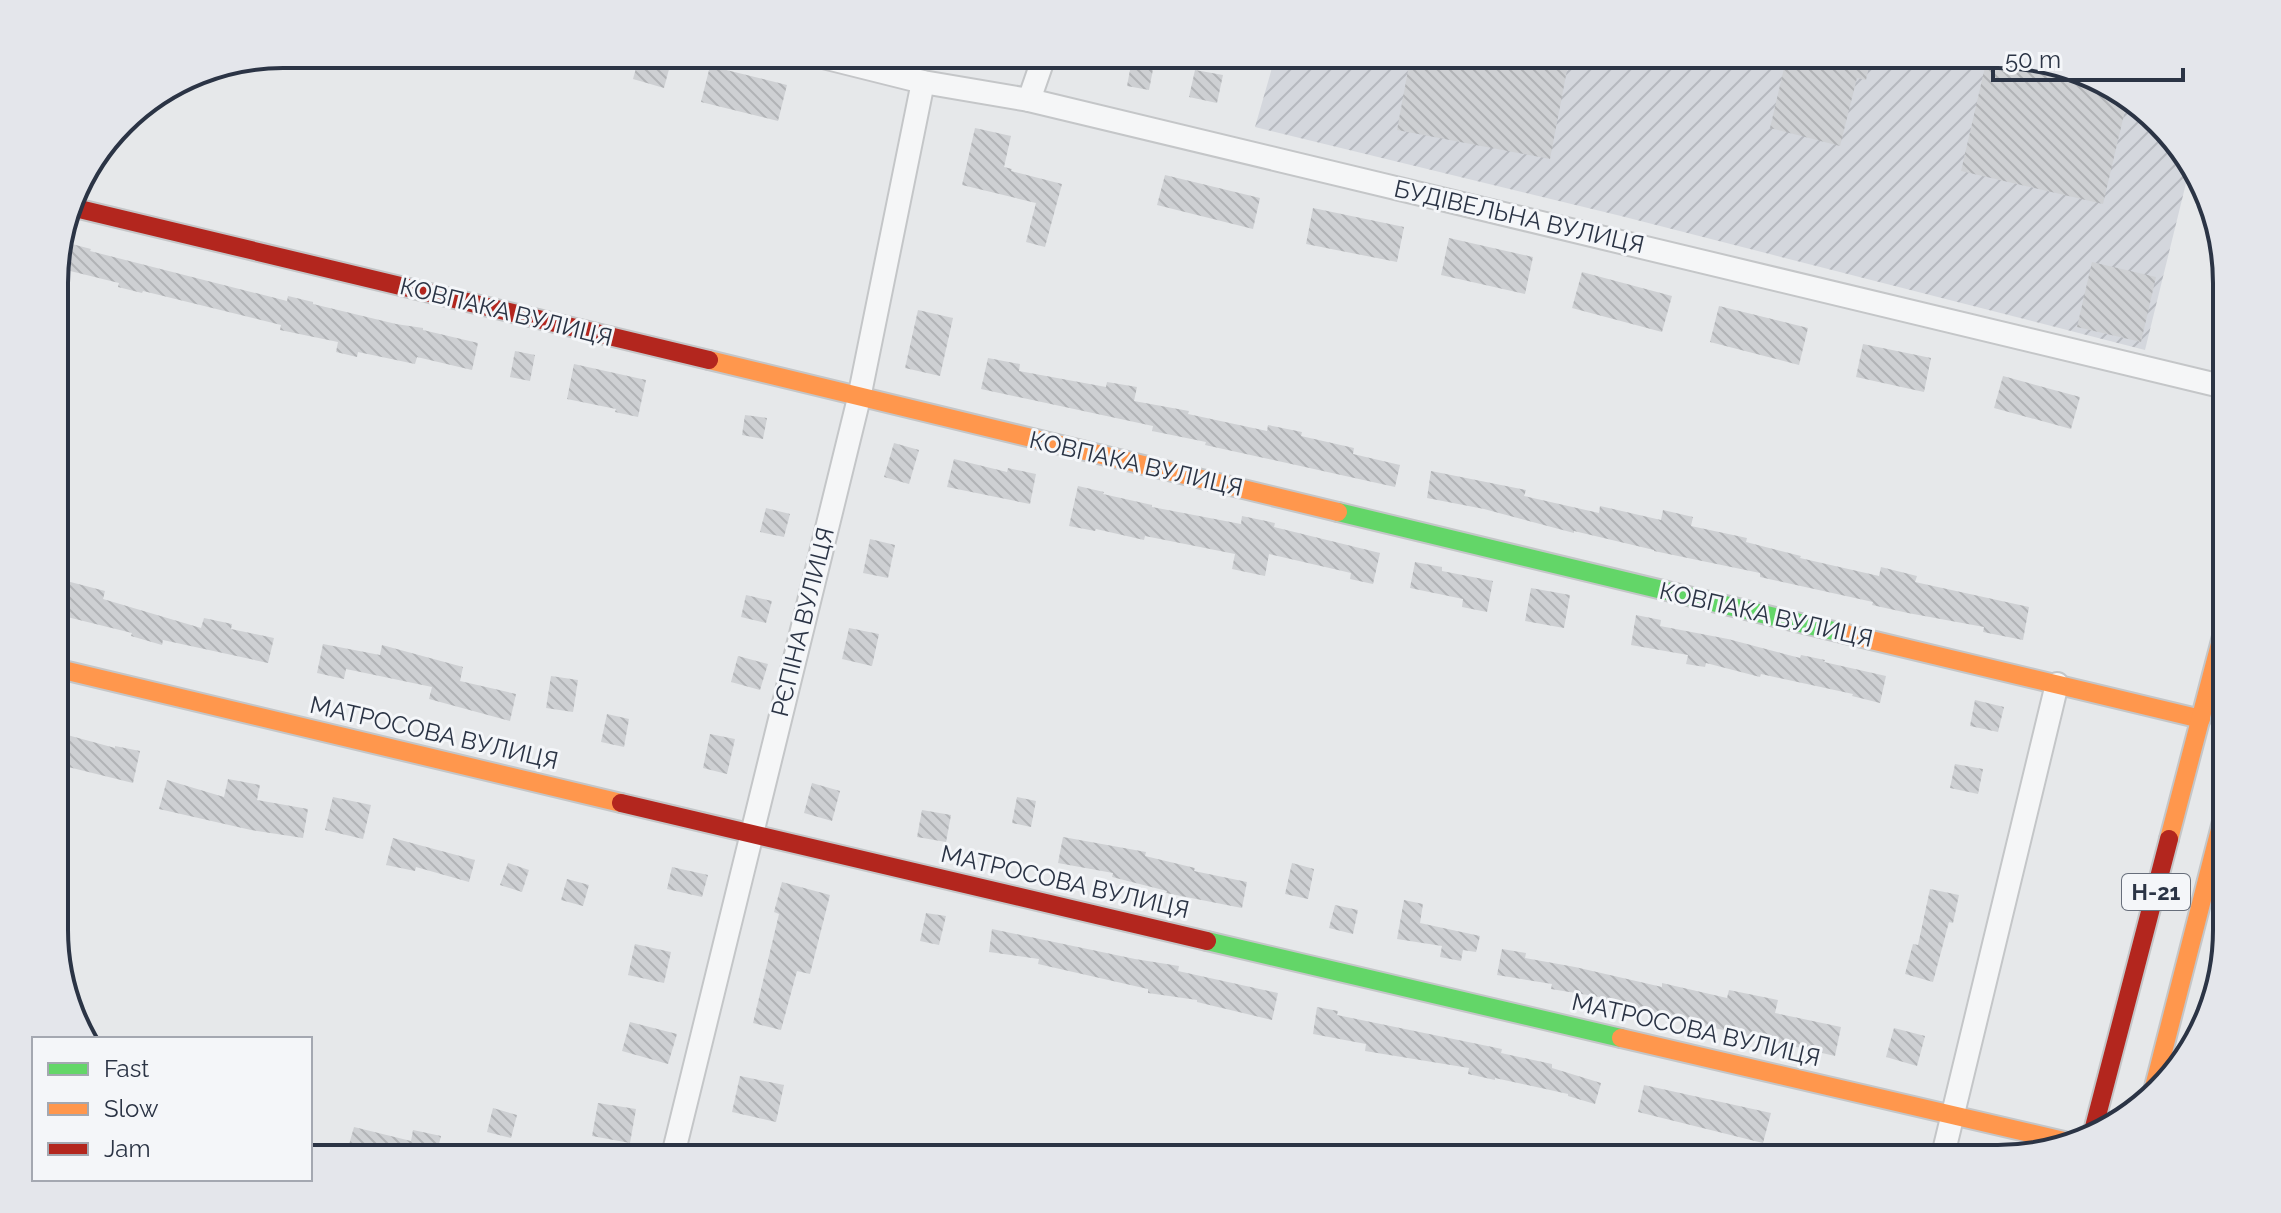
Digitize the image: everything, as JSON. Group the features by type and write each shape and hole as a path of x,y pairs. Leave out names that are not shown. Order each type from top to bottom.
{"street":[{"name":"БУДІВЕЛЬНА ВУЛИЦЯ","path":"867,68 923,82 1029,100 2213,384"},
{"path":"1029,100 1040,68"},
{"name":"РЄПІНА ВУЛИЦЯ","path":"675,1145 859,398 923,82"},
{"name":"КОВПАКА ВУЛИЦЯ","path":"81,209 2201,719"},
{"name":"МАТРОСОВА ВУЛИЦЯ","path":"68,671 2051,1138"},
{"name":"Н-21","path":"2095,1122 2213,683"},
{"path":"1946,1145 2057,684"},
{"name":"Н-21","path":"2157,1075 2213,857"}],"shaded area":[{"path":"1272,68 2012,68 2067,79 2117,104 2160,141 2187,181 2145,350 1621,216 1255,127"}],"building":[{"path":"636,68 669,68 664,88 633,79"},
{"path":"710,68 787,85 778,121 701,102"},
{"path":"1130,68 1153,68 1149,90 1127,86"},
{"path":"1408,68 1567,68 1550,159 1397,130"},
{"path":"1784,68 1869,68 1866,80 1857,78 1840,146 1770,128"},
{"path":"1985,68 2012,68 2067,79 2093,90 2125,110 2103,204 1961,171"},
{"path":"1195,70 1223,75 1217,103 1189,97"},
{"path":"975,128 1011,136 1004,167 1062,184 1045,247 1026,242 1036,203 962,185"},
{"path":"1165,175 1260,198 1253,229 1157,205"},
{"path":"1313,208 1404,227 1397,262 1306,244"},
{"path":"1449,238 1533,257 1525,294 1441,275"},
{"path":"72,244 287,301 288,296 478,343 472,370 417,357 415,364 358,352 357,357 336,352 338,342 280,330 281,325 118,287 119,283 68,270"},
{"path":"2092,262 2156,277 2141,342 2077,327"},
{"path":"1582,272 1672,296 1662,332 1572,308"},
{"path":"1719,306 1808,328 1799,365 1710,342"},
{"path":"918,310 953,318 940,376 905,368"},
{"path":"1863,344 1931,358 1924,392 1856,377"},
{"path":"515,351 535,355 530,381 510,377"},
{"path":"988,358 1020,364 1019,371 1106,387 1107,382 1137,387 1134,401 1267,431 1268,425 1302,432 1301,436 1354,448 1353,454 1400,465 1395,487 1205,445 1206,442 1152,431 1153,426 981,389"},
{"path":"574,364 646,380 638,417 567,399"},
{"path":"2003,376 2080,397 2071,429 1994,408"},
{"path":"745,415 767,418 763,439 742,435"},
{"path":"894,443 919,450 909,484 884,477"},
{"path":"954,459 1007,472 1008,468 1036,474 1030,504 947,487"},
{"path":"1431,471 1526,490 1524,496 1599,513 1600,506 1661,520 1663,510 1693,517 1691,526 1747,538 1746,542 1800,558 1879,576 1881,567 1917,576 1915,582 2029,607 2023,640 1983,632 1984,627 1872,605 1873,602 1760,577 1760,573 1427,498"},
{"path":"1078,486 1152,507 1241,524 1242,516 1275,523 1274,527 1380,553 1373,584 1350,579 1351,573 1269,554 1265,576 1232,569 1235,554 1145,536 1144,540 1069,526"},
{"path":"766,508 790,514 784,537 760,532"},
{"path":"870,539 895,545 888,578 863,573"},
{"path":"1415,562 1493,581 1487,612 1462,607 1463,599 1410,588"},
{"path":"68,581 105,591 103,599 201,628 204,618 232,624 231,629 274,638 268,663 163,640 162,645 131,636 132,633 68,617"},
{"path":"1531,588 1570,595 1564,628 1525,621"},
{"path":"746,595 772,601 766,623 741,617"},
{"path":"1636,615 1661,620 1660,626 1728,639 1800,658 1801,655 1825,660 1886,676 1880,703 1761,674 1760,677 1706,663 1705,667 1686,664 1688,655 1631,645"},
{"path":"849,628 879,634 872,666 842,659"},
{"path":"323,644 380,655 382,645 463,667 460,681 516,694 510,721 429,699 432,687 346,669 344,679 317,673"},
{"path":"738,656 768,664 760,690 731,682"},
{"path":"551,676 578,680 573,712 546,708"},
{"path":"1975,700 2004,707 1998,732 1970,726"},
{"path":"607,714 629,719 624,747 601,742"},
{"path":"710,734 735,739 727,774 703,768"},
{"path":"68,735 115,748 140,751 133,783 68,767"},
{"path":"1955,764 1983,769 1978,794 1950,788"},
{"path":"228,779 260,785 257,800 308,809 303,838 251,830 159,809 167,780 224,797"},
{"path":"812,783 840,791 832,821 804,813"},
{"path":"333,797 371,805 363,839 325,830"},
{"path":"1017,797 1036,801 1031,827 1012,823"},
{"path":"922,810 951,815 946,842 917,837"},
{"path":"1063,837 1146,852 1145,856 1195,868 1194,871 1247,882 1242,908 1166,893 1112,877 1113,873 1058,863"},
{"path":"393,838 475,860 469,882 416,867 415,871 386,865"},
{"path":"508,863 529,870 522,892 500,885"},
{"path":"1292,863 1314,869 1308,899 1285,894"},
{"path":"672,867 708,875 702,897 667,889"},
{"path":"567,879 589,885 583,906 561,900"},
{"path":"782,882 830,895 810,974 797,971 781,1030 753,1023 779,914 774,912"},
{"path":"1930,889 1959,895 1933,982 1905,974 1913,944 1918,945"},
{"path":"1404,900 1423,904 1420,923 1480,936 1476,952 1463,950 1461,961 1440,957 1442,946 1397,939"},
{"path":"1335,905 1358,910 1353,934 1329,928"},
{"path":"926,913 946,916 939,945 920,941"},
{"path":"992,929 1179,966 1178,971 1278,993 1272,1020 1197,1000 1148,993 1148,989 1038,964 1039,959 989,952"},
{"path":"635,944 671,952 664,983 628,975"},
{"path":"1502,949 1526,953 1525,958 1662,987 1662,983 1727,998 1729,990 1778,1000 1775,1013 1841,1027 1835,1056 1637,1010 1599,1000 1600,997 1551,989 1552,984 1497,975"},
{"path":"1317,1007 1338,1011 1337,1015 1502,1049 1501,1053 1552,1064 1552,1068 1601,1083 1595,1104 1568,1094 1468,1074 1469,1068 1365,1051 1366,1044 1313,1034"},
{"path":"630,1022 677,1034 668,1064 622,1051"},
{"path":"1894,1028 1925,1036 1917,1066 1886,1057"},
{"path":"740,1076 784,1085 776,1122 732,1112"},
{"path":"1644,1085 1771,1113 1763,1143 1638,1112"},
{"path":"598,1103 636,1109 630,1143 592,1136"},
{"path":"493,1108 517,1115 511,1138 487,1132"},
{"path":"354,1127 411,1141 413,1130 441,1136 439,1145 349,1145"}],"traffic: fast":[{"path":"1338,512 1846,634"},
{"path":"1207,941 1621,1038"}],"traffic: slow":[{"path":"709,360 1338,512"},
{"path":"1846,634 2201,719"},
{"path":"68,671 621,803"},
{"path":"2169,839 2213,671"},
{"path":"2157,1075 2213,857"},
{"path":"1621,1038 2051,1138"}],"traffic: jam":[{"path":"81,209 709,360"},
{"path":"621,803 1207,941"},
{"path":"2095,1122 2169,839"}]}
